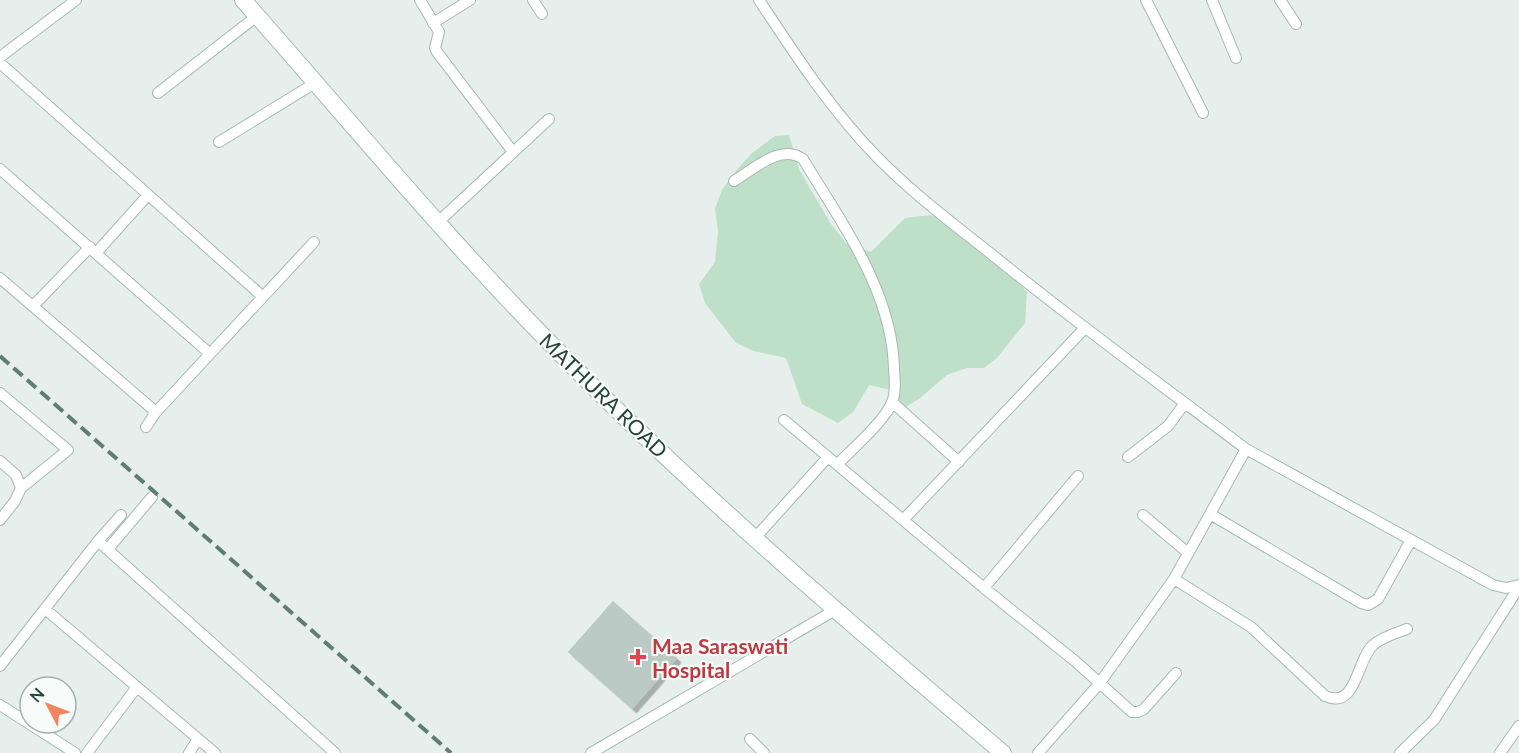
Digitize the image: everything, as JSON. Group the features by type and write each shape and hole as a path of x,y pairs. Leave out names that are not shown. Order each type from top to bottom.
{"main road":[{"name":"MATHURA ROAD","path":"243,0 437,223 549,343 755,538 835,610 1004,753"}],"street":[{"path":"0,57 76,0"},
{"path":"420,0 439,32 435,48 437,52 513,152"},
{"path":"433,23 470,0"},
{"path":"533,0 542,14"},
{"path":"759,0 839,113 875,155 909,188 1084,329 1246,449 1493,585 1506,588 1519,586"},
{"path":"1146,0 1203,113"},
{"path":"1212,0 1236,58"},
{"path":"1280,0 1296,24"},
{"path":"158,93 257,16"},
{"path":"0,63 262,296"},
{"path":"219,142 315,83"},
{"path":"437,223 549,119"},
{"path":"734,181 775,156 787,152 795,153 803,159 858,251 885,312 892,332 894,354 895,385 892,402 885,415 838,464"},
{"path":"0,169 210,354"},
{"path":"33,306 148,195"},
{"path":"146,427 156,412 314,242"},
{"path":"0,278 156,412"},
{"path":"903,520 1084,329"},
{"path":"0,393 68,450 21,488 15,501 0,520"},
{"path":"892,402 959,462"},
{"path":"1128,457 1163,431 1185,403"},
{"path":"784,420 984,588 1075,661 1132,712 1144,709 1176,673"},
{"path":"1038,753 1099,684 1174,579 1246,449"},
{"path":"755,538 828,457"},
{"path":"0,461 16,475 21,488"},
{"path":"984,588 1078,476"},
{"path":"108,549 152,497"},
{"path":"1210,514 1368,605 1378,599 1412,540"},
{"path":"0,666 121,515"},
{"path":"1143,516 1188,553"},
{"path":"98,541 335,753"},
{"path":"1174,579 1251,627 1325,696 1333,700 1350,693 1367,652 1373,645 1407,629"},
{"path":"1400,753 1434,720 1519,586"},
{"path":"45,609 215,753"},
{"path":"591,753 835,610"},
{"path":"87,753 137,687"},
{"path":"0,705 75,753"},
{"path":"1500,753 1519,726"},
{"path":"189,753 198,739"},
{"path":"750,739 764,753"}],"green space":[{"path":"789,135 800,171 831,224 846,243 871,252 905,218 931,215 980,243 1027,292 1025,323 997,358 984,368 967,368 947,375 919,399 902,409 891,390 869,385 854,411 838,423 802,404 786,358 754,351 736,343 705,303 699,284 715,262 718,231 715,209 722,190 752,153 775,136"}],"building":[{"path":"613,602 676,658 632,708 569,652"}],"railway":[{"path":"0,356 451,753"}],"place":[{"name":"Maa Saraswati Hospital","path":"638,657"}]}
